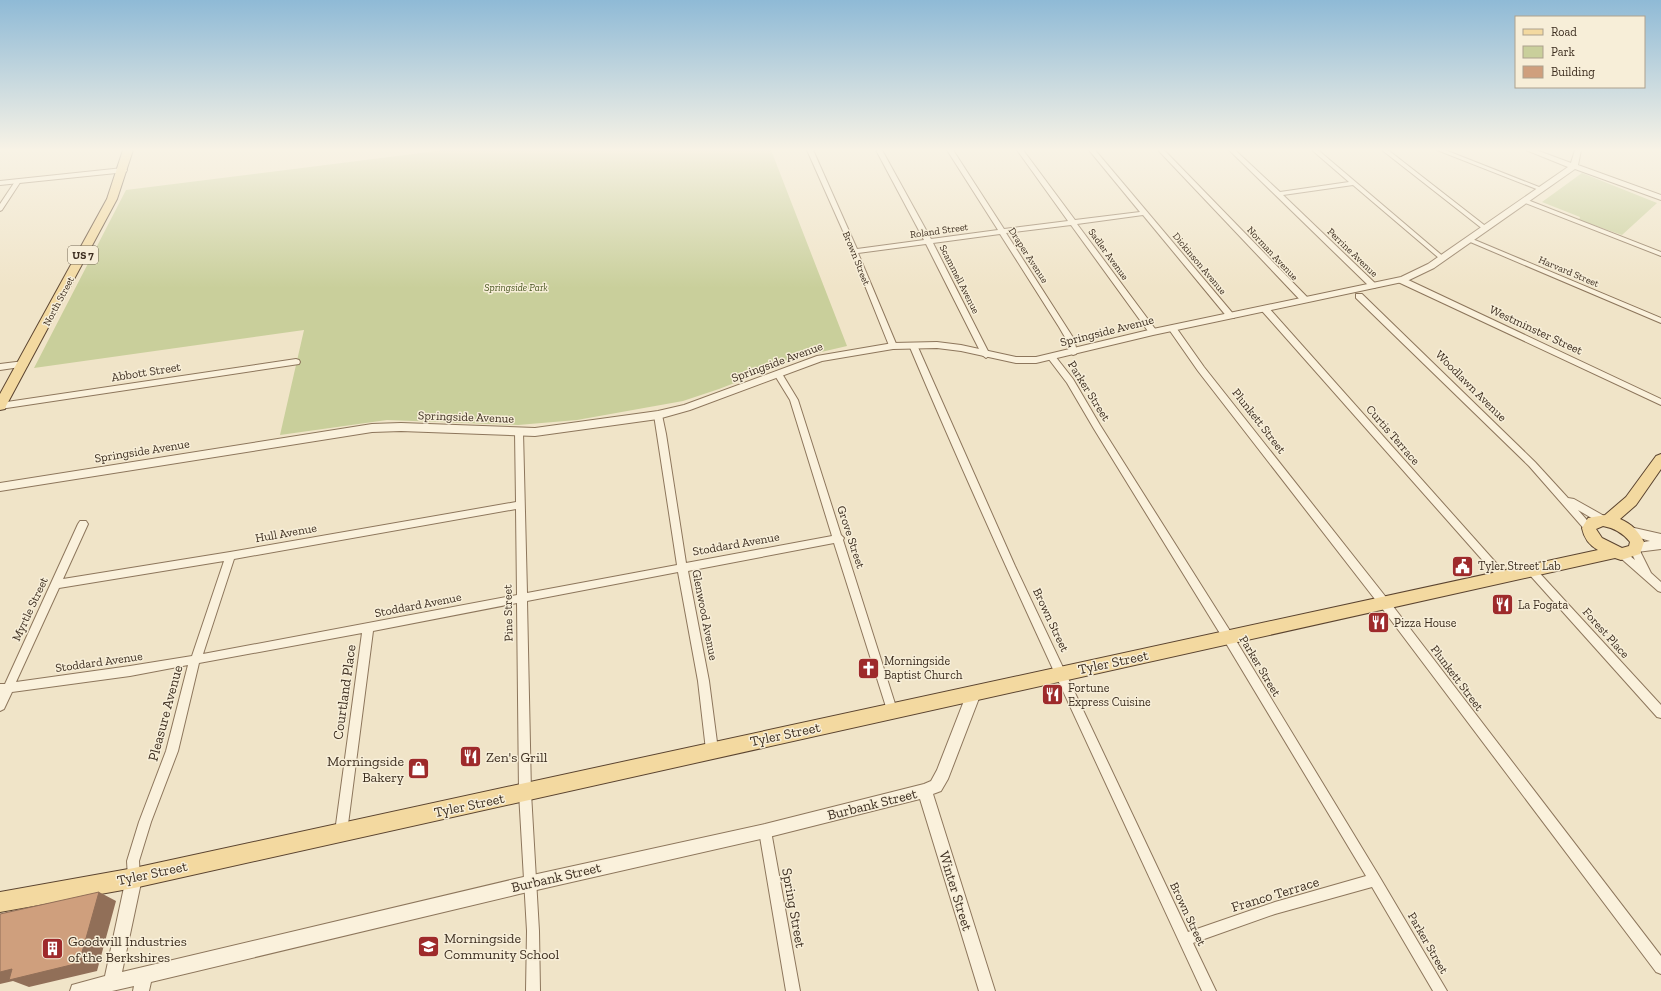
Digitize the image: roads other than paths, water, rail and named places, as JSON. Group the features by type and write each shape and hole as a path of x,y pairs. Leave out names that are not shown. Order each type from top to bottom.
{"main road":[{"name":"North Street","path":"0,406 24,364 113,196"},
{"path":"1628,530 1631,501 1661,459"},
{"name":"Tyler Street","path":"1569,562 1589,546 1593,522 1605,520 1631,501"},
{"path":"1605,520 1628,530 1634,537 1636,549"},
{"path":"1591,533 1603,546 1618,553"},
{"name":"Tyler Street","path":"0,902 134,878 525,793 892,710 1385,604 1503,576 1636,549"}],"street":[{"path":"0,210 9,196"},
{"name":"Brown Street","path":"830,196 893,346"},
{"name":"Scammell Avenue","path":"904,196 966,311 986,355"},
{"name":"Draper Avenue","path":"980,196 1063,327 1070,339 1073,352"},
{"name":"Sadler Avenue","path":"1054,196 1153,332"},
{"name":"Dickinson Avenue","path":"1131,196 1231,316"},
{"name":"Norman Avenue","path":"1205,196 1305,300"},
{"name":"Perrine Avenue","path":"1281,196 1374,286"},
{"path":"1370,196 1442,258"},
{"path":"1444,196 1486,229"},
{"name":"Springside Avenue","path":"0,487 372,428 401,427 535,432 658,415 715,398 820,358 893,346 914,345 960,348 986,355 1016,360 1052,358 1153,332 1401,280 1414,275 1442,258 1531,196"},
{"path":"1525,201 1661,254"},
{"name":"Roland Street","path":"854,251 1145,213"},
{"name":"Harvard Street","path":"1470,240 1661,321"},
{"name":"Westminster Street","path":"1401,280 1661,402"},
{"name":"Woodlawn Avenue","path":"1359,296 1532,464 1563,496 1591,533"},
{"name":"Curtis Terrace","path":"1265,309 1503,576"},
{"name":"Plunkett Street","path":"1172,328 1201,369 1385,604 1661,967"},
{"name":"Brown Street","path":"914,345 963,462 1209,991"},
{"name":"Parker Street","path":"1052,358 1070,381 1228,637 1375,880 1440,991"},
{"name":"Abbott Street","path":"0,406 296,362"},
{"path":"0,367 24,364"},
{"name":"Grove Street","path":"778,374 794,400 839,538 892,710"},
{"name":"Glenwood Avenue","path":"658,415 670,480 682,567 709,709 712,750"},
{"name":"Pine Street","path":"519,432 521,505 520,599 525,793 529,883 533,931 533,991"},
{"name":"Woodlawn Avenue","path":"1563,496 1605,520"},
{"name":"Hull Avenue","path":"56,584 230,556 521,505"},
{"name":"Myrtle Street","path":"0,706 4,688 56,584 83,524"},
{"path":"1628,530 1661,539"},
{"name":"Stoddard Avenue","path":"4,688 130,671 195,660 839,538"},
{"path":"1646,573 1636,549 1661,544"},
{"path":"1618,553 1646,573 1661,588"},
{"name":"Pleasure Avenue","path":"134,878 133,862 145,822 172,751 195,660 230,556"},
{"name":"Forest Place","path":"1532,570 1661,713"},
{"name":"Courtland Place","path":"340,832 368,628"},
{"name":"Burbank Street","path":"78,991 112,983 142,983 529,883 765,831 925,791 936,786 943,774 974,693"},
{"name":"Winter Street","path":"925,791 987,991"},
{"name":"Spring Street","path":"765,831 793,991"},
{"path":"112,983 134,878"},
{"name":"Franco Terrace","path":"1185,939 1276,908 1375,880"}],"place":[{"name":"Tyler Street Lab","path":"1462,566"},
{"name":"La Fogata","path":"1502,605"},
{"name":"Pizza House","path":"1379,623"},
{"name":"Morningside Baptist Church","path":"868,668"},
{"name":"Fortune Express Cuisine","path":"1053,695"},
{"name":"Zen's Grill","path":"470,757"},
{"name":"Morningside Bakery","path":"419,769"},
{"name":"Morningside Community School","path":"429,946"},
{"name":"Goodwill Industries of the Berkshires","path":"52,949"}],"park label":[{"name":"Springside Park","path":"516,287"}]}
